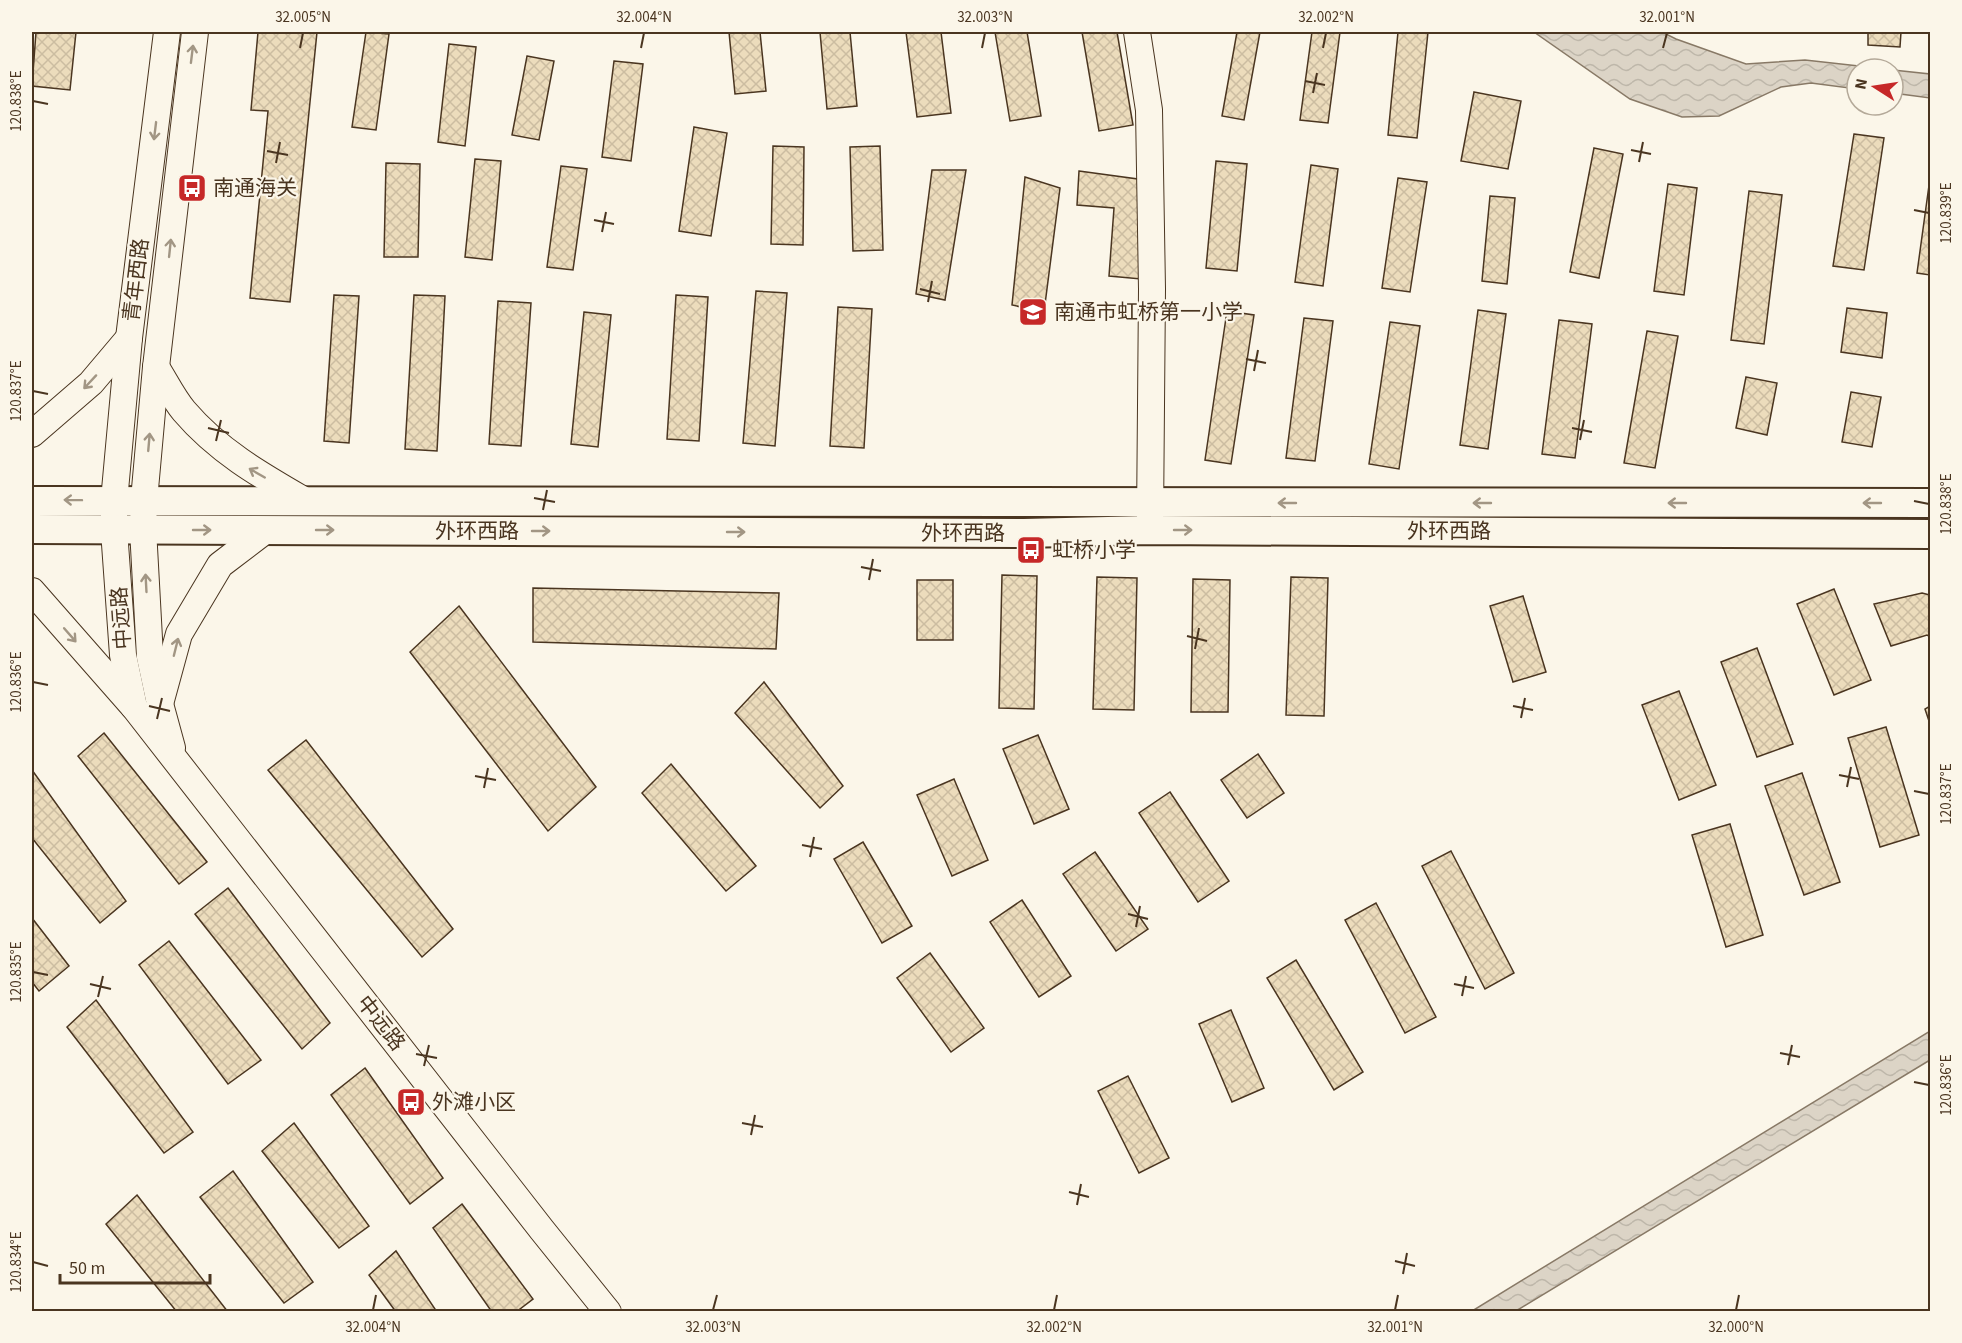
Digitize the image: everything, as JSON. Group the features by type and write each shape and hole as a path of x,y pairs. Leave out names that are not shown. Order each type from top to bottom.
{"main road":[{"name":"青年西路","path":"114,530 114,501 129,338 167,32"},
{"name":"青年西路","path":"144,529 144,500 156,367 195,32"},
{"path":"1137,32 1149,110 1152,289 1150,516"},
{"path":"32,434 91,382 129,338"},
{"path":"156,367 183,410 212,438 243,464 308,502"},
{"name":"外环西路","path":"32,501 934,501 1150,516 1930,534"},
{"name":"外环西路","path":"32,529 1024,533 1150,516 1930,503"},
{"name":"中远路","path":"144,529 150,657 176,763"},
{"name":"中远路","path":"114,530 123,655 134,708 542,1230 608,1311"},
{"path":"160,704 179,634 220,565 266,530"},
{"path":"32,591 134,708"}],"water":[{"path":"1534,32 1662,32 1746,64 1805,60 1845,64 1845,87 1811,83 1781,87 1719,116 1682,117 1630,99"},
{"path":"1905,71 1930,74 1930,98 1905,95"},
{"path":"1930,1031 1930,1060 1516,1311 1472,1311"}],"building":[{"path":"36,32 76,32 70,90 32,86"},
{"path":"258,32 317,32 290,302 250,298 268,111 251,110"},
{"path":"366,32 389,34 376,130 352,127"},
{"path":"729,32 760,32 766,91 735,94"},
{"path":"820,32 850,32 857,106 827,109"},
{"path":"906,32 941,32 951,113 917,117"},
{"path":"995,32 1027,32 1041,116 1010,121"},
{"path":"1082,32 1117,32 1133,125 1099,131"},
{"path":"1237,32 1260,32 1244,120 1222,116"},
{"path":"1312,32 1340,32 1328,123 1300,120"},
{"path":"1398,32 1428,32 1417,138 1388,135"},
{"path":"1868,32 1901,32 1900,47 1868,45"},
{"path":"449,44 476,47 465,146 438,142"},
{"path":"527,56 554,61 539,140 512,135"},
{"path":"614,61 643,64 631,161 602,157"},
{"path":"1474,92 1521,101 1508,169 1461,161"},
{"path":"694,127 727,133 711,236 679,231"},
{"path":"1854,134 1884,138 1864,270 1833,266"},
{"path":"773,146 804,147 803,245 771,244"},
{"path":"880,146 883,250 853,251 850,147"},
{"path":"1594,148 1623,154 1599,278 1570,272"},
{"path":"475,159 501,161 492,260 465,257"},
{"path":"1216,161 1247,164 1237,271 1206,268"},
{"path":"386,163 420,164 418,257 384,257"},
{"path":"1311,165 1338,169 1323,286 1295,282"},
{"path":"561,166 587,169 573,270 547,267"},
{"path":"932,170 966,170 945,300 916,294"},
{"path":"1079,171 1145,180 1141,279 1109,276 1114,208 1077,205"},
{"path":"1025,177 1060,188 1044,312 1012,305"},
{"path":"1398,178 1427,182 1410,292 1382,288"},
{"path":"1930,178 1930,275 1917,273"},
{"path":"1668,184 1697,188 1684,295 1654,291"},
{"path":"1749,191 1782,195 1764,344 1731,340"},
{"path":"1490,196 1515,198 1507,284 1482,281"},
{"path":"756,291 787,293 775,446 743,443"},
{"path":"334,295 359,296 349,443 324,441"},
{"path":"414,295 445,296 437,451 405,449"},
{"path":"676,295 708,297 699,441 667,439"},
{"path":"498,301 531,303 521,446 489,444"},
{"path":"838,307 872,309 864,448 830,446"},
{"path":"1847,308 1887,313 1882,358 1841,352"},
{"path":"1478,310 1506,314 1488,449 1460,445"},
{"path":"1227,311 1254,315 1231,464 1205,460"},
{"path":"584,312 611,315 598,447 571,444"},
{"path":"1304,318 1333,321 1315,461 1286,458"},
{"path":"1559,320 1592,324 1575,458 1542,454"},
{"path":"1390,322 1420,326 1399,469 1369,464"},
{"path":"1647,331 1678,336 1655,468 1624,463"},
{"path":"1746,377 1777,383 1767,435 1736,428"},
{"path":"1851,392 1881,397 1872,447 1842,442"},
{"path":"1002,575 1037,576 1034,709 999,708"},
{"path":"1097,577 1137,578 1134,710 1093,709"},
{"path":"1291,577 1328,578 1324,716 1286,715"},
{"path":"1193,579 1230,580 1228,712 1191,712"},
{"path":"917,580 953,580 953,640 917,640"},
{"path":"533,588 779,593 776,649 533,642"},
{"path":"1834,589 1871,680 1834,695 1797,604"},
{"path":"1922,593 1930,595 1930,637 1927,635 1891,646 1874,604"},
{"path":"1523,596 1546,672 1513,682 1490,606"},
{"path":"459,606 596,787 548,831 410,652"},
{"path":"1757,648 1793,744 1757,757 1721,662"},
{"path":"764,682 843,786 820,808 735,713"},
{"path":"1679,691 1716,785 1679,800 1642,705"},
{"path":"1930,706 1930,724 1925,709"},
{"path":"1886,727 1919,835 1880,847 1848,738"},
{"path":"104,733 207,862 179,884 78,756"},
{"path":"1038,735 1069,809 1034,824 1003,749"},
{"path":"306,740 453,929 422,957 268,770"},
{"path":"1258,754 1284,793 1247,818 1221,780"},
{"path":"671,764 756,866 726,891 642,793"},
{"path":"32,770 126,901 100,923 32,838"},
{"path":"1802,773 1840,882 1804,895 1765,786"},
{"path":"954,779 988,860 952,876 917,795"},
{"path":"1170,792 1229,881 1198,902 1139,813"},
{"path":"1730,824 1763,935 1726,947 1692,835"},
{"path":"863,842 912,926 882,943 834,859"},
{"path":"1451,851 1514,973 1485,989 1422,866"},
{"path":"1095,852 1148,929 1116,951 1063,874"},
{"path":"228,888 330,1023 302,1049 195,914"},
{"path":"1022,900 1071,976 1039,997 990,922"},
{"path":"1376,903 1436,1017 1405,1033 1345,920"},
{"path":"32,918 69,966 39,991 32,982"},
{"path":"169,941 261,1060 228,1084 139,965"},
{"path":"930,953 984,1028 951,1052 897,978"},
{"path":"1296,960 1363,1072 1334,1090 1267,978"},
{"path":"96,1000 193,1132 164,1153 67,1027"},
{"path":"1231,1010 1264,1088 1232,1102 1199,1024"},
{"path":"365,1068 443,1178 410,1204 331,1095"},
{"path":"1128,1076 1169,1158 1139,1173 1098,1091"},
{"path":"294,1123 369,1226 339,1248 262,1151"},
{"path":"233,1171 313,1282 284,1303 200,1197"},
{"path":"137,1195 228,1312 177,1312 106,1224"},
{"path":"462,1204 533,1299 516,1312 492,1312 433,1228"},
{"path":"396,1251 437,1312 396,1312 369,1275"}],"place":[{"name":"南通海关","path":"192,188"},
{"name":"南通市虹桥第一小学","path":"1033,312"},
{"name":"虹桥小学","path":"1031,550"},
{"name":"外滩小区","path":"411,1102"}]}
